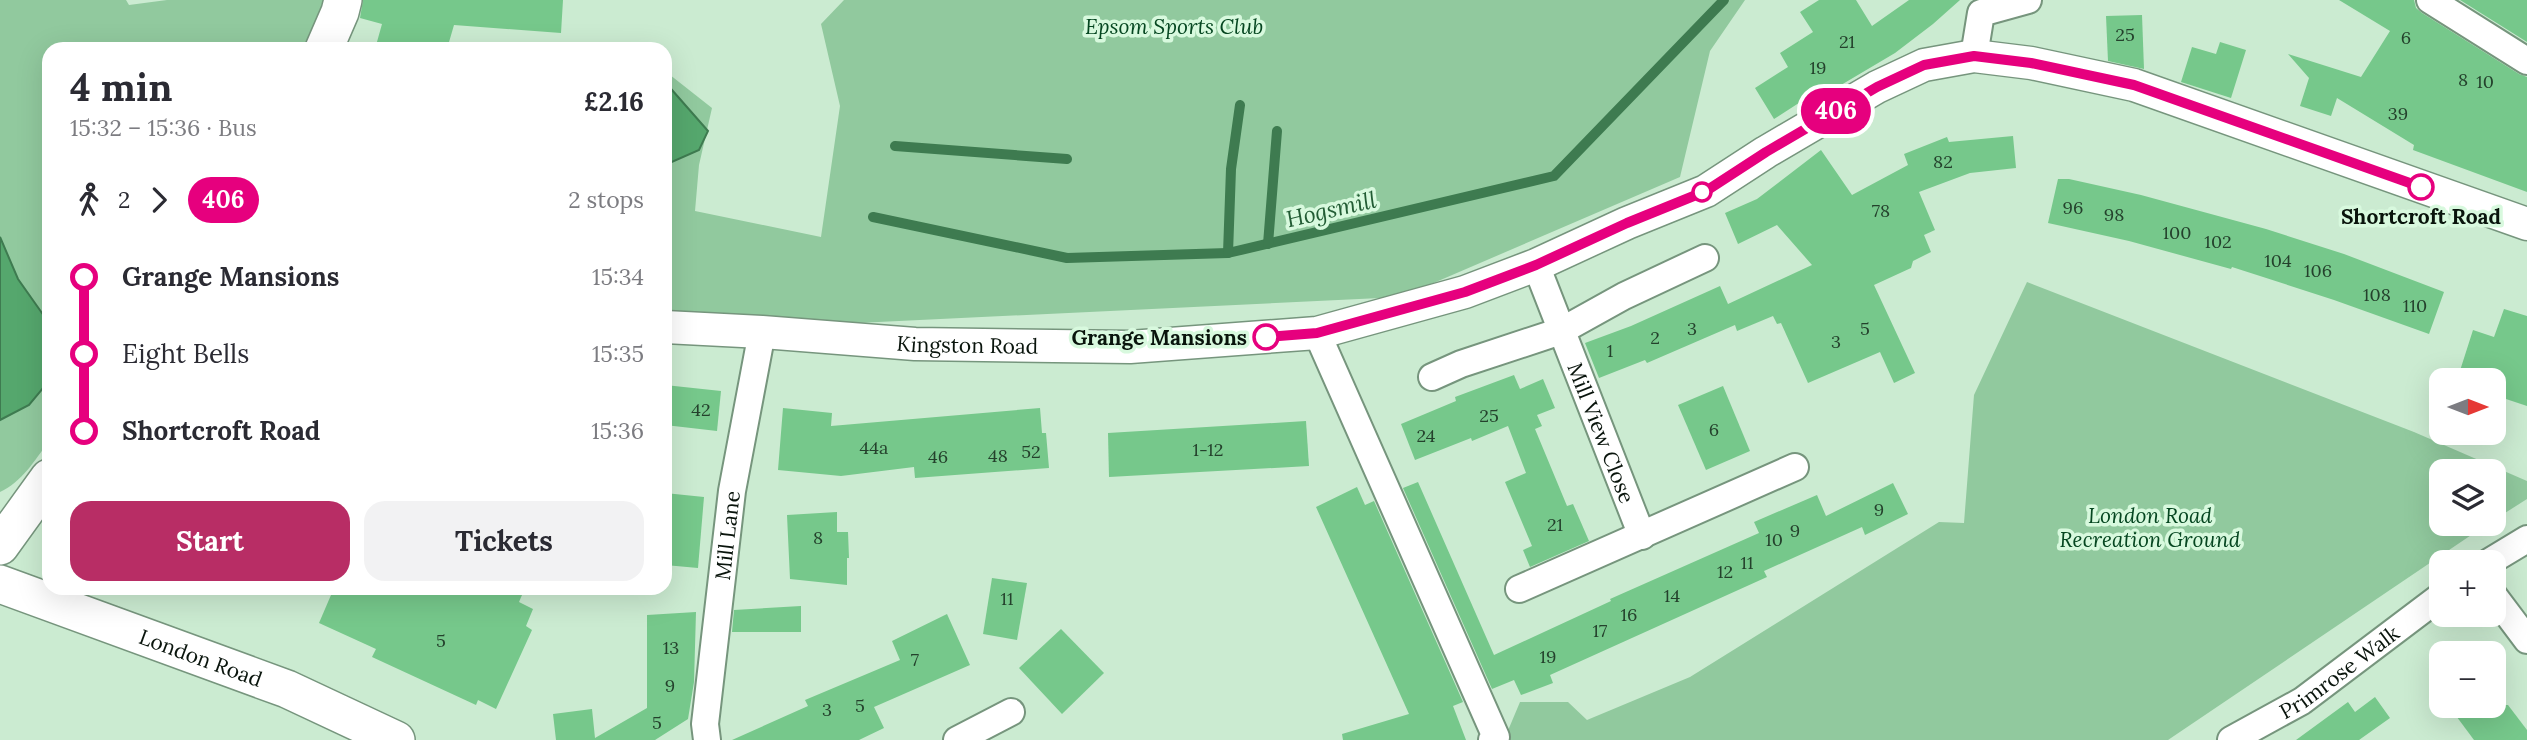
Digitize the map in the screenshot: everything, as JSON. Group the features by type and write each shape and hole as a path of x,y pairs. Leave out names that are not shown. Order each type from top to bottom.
{"main road":[{"path":"327,42 340,12 342,0"},
{"path":"0,546 42,488"},
{"name":"London Road","path":"0,584 287,689 396,740"}],"street":[{"path":"1974,56 1981,13 2028,0"},
{"path":"2430,0 2527,61"},
{"name":"Kingston Road","path":"672,327 915,344 1130,347 1317,333 1465,292 1536,265 1627,223 1706,191 1766,152 1877,87 1924,65 1974,56 2031,63 2134,85 2527,224"},
{"path":"1432,377 1461,364 1561,331 1624,296 1704,258"},
{"name":"Mill View Close","path":"1536,265 1642,536"},
{"name":"Mill Lane","path":"707,740 705,724 732,491 762,332"},
{"path":"1317,333 1496,737 1492,740"},
{"path":"1519,589 1796,467"},
{"path":"2506,552 2527,539"},
{"name":"Primrose Walk","path":"2231,740 2302,701 2429,605"},
{"path":"2506,612 2527,640"},
{"path":"957,740 1011,712"}],"green space":[{"path":"0,0 126,0 129,5 167,0 323,0 315,42 42,42 42,451 21,476 0,492"},
{"name":"Epsom Sports Club","path":"844,0 1745,0 1710,51 1680,177 1401,297 816,325 672,314 672,77 712,108 699,165 695,211 821,237 840,106 821,24"},
{"name":"London Road Recreation Ground","path":"2027,282 2414,432 2429,439 2429,445 2444,445 2476,459 2429,459 2429,536 2470,536 2449,550 2429,550 2429,564 2168,740 1504,740 1520,702 1568,702 1587,720 1690,677 1939,522 1964,523 1974,395"},
{"name":"London Road Recreation Ground","path":"2506,472 2527,481 2527,499 2506,512"}],"shaded area":[{"path":"672,90 708,131 699,150 672,162"},
{"path":"0,237 18,279 42,313 42,389 29,405 0,420"}],"building":[{"path":"363,0 563,0 561,33 454,25 449,42 377,42 382,24 360,18"},
{"path":"1819,0 1856,0 1872,26 1909,0 1960,0 1895,53 1809,104 1805,99 1774,119 1755,88 1788,67 1780,53 1813,32 1800,12"},
{"path":"2339,0 2414,0 2416,8 2422,13 2527,77 2527,192 2413,150 2414,145 2337,98 2331,116 2300,106 2309,78 2288,54 2361,77 2390,31"},
{"path":"2460,0 2527,0 2527,42"},
{"path":"2142,15 2144,69 2108,61 2106,16"},
{"path":"2220,42 2246,50 2231,98 2181,82 2192,47 2216,54"},
{"path":"2013,136 2016,168 1970,173 1919,192 1935,230 1924,235 1931,252 1913,261 1911,268 1874,285 1915,373 1894,383 1880,352 1808,383 1781,323 1777,324 1773,316 1737,331 1735,325 1647,363 1645,360 1599,378 1585,343 1631,326 1720,286 1728,304 1812,265 1777,225 1738,244 1725,213 1757,199 1821,150 1852,195 1908,165 1904,154 1947,137 1949,142"},
{"path":"2058,179 2141,195 2266,229 2344,254 2444,292 2429,334 2232,267 2231,269 2129,241 2048,223"},
{"path":"2504,309 2527,316 2527,406 2506,399 2506,368 2461,368 2473,330 2494,337"},
{"path":"1514,375 1520,389 1543,379 1555,408 1537,415 1542,426 1535,429 1567,506 1573,504 1589,541 1530,567 1523,550 1532,546 1505,482 1526,473 1508,426 1415,460 1401,424 1456,401 1455,397"},
{"path":"672,386 721,391 717,431 672,426"},
{"path":"1723,386 1750,451 1706,470 1678,405"},
{"path":"783,408 832,413 831,426 1040,408 1042,433 1046,433 1049,468 915,478 914,467 841,476 778,470"},
{"path":"1306,421 1309,466 1109,477 1108,433"},
{"path":"1418,482 1494,655 1611,601 1610,599 1759,533 1754,522 1817,495 1826,516 1893,483 1908,514 1865,535 1862,527 1764,571 1767,577 1550,675 1553,683 1521,695 1514,680 1492,689 1403,488"},
{"path":"1357,487 1365,505 1374,501 1463,702 1453,706 1466,740 1343,740 1342,734 1409,714 1316,507"},
{"path":"672,494 704,497 698,568 672,566"},
{"path":"837,512 837,532 848,532 847,585 790,579 787,515"},
{"path":"992,578 1027,583 1017,640 983,634"},
{"path":"331,595 522,595 519,602 533,609 526,626 532,630 496,709 478,700 476,705 372,657 376,649 319,623"},
{"path":"801,606 801,632 732,632 734,610"},
{"path":"696,612 694,682 688,719 655,740 556,740 553,714 592,709 595,738 647,708 647,615"},
{"path":"947,614 970,665 874,707 884,728 859,740 732,740 808,706 805,700 900,660 892,641"},
{"path":"1061,629 1104,673 1062,714 1019,668"},
{"path":"2375,697 2390,718 2359,740 2296,740 2348,702 2355,712"},
{"path":"2506,705 2527,730 2527,740 2474,740 2458,718 2506,718"}],"waterway":[{"name":"Hogsmill","path":"873,217 1067,258 1228,253 1554,176 1724,0"},
{"path":"1228,253 1231,169 1240,105"},
{"path":"1268,244 1277,131"},
{"path":"895,146 1067,159"}],"bus line":[{"name":"406","path":"1266,337 1317,333 1406,310 1465,292 1536,265 1627,223 1706,191 1766,152 1877,87 1924,65 1974,56 2031,63 2134,85 2421,187"}],"place":[{"name":"Shortcroft Road","path":"2421,187"},
{"name":"Grange Mansions","path":"1266,337"}]}
